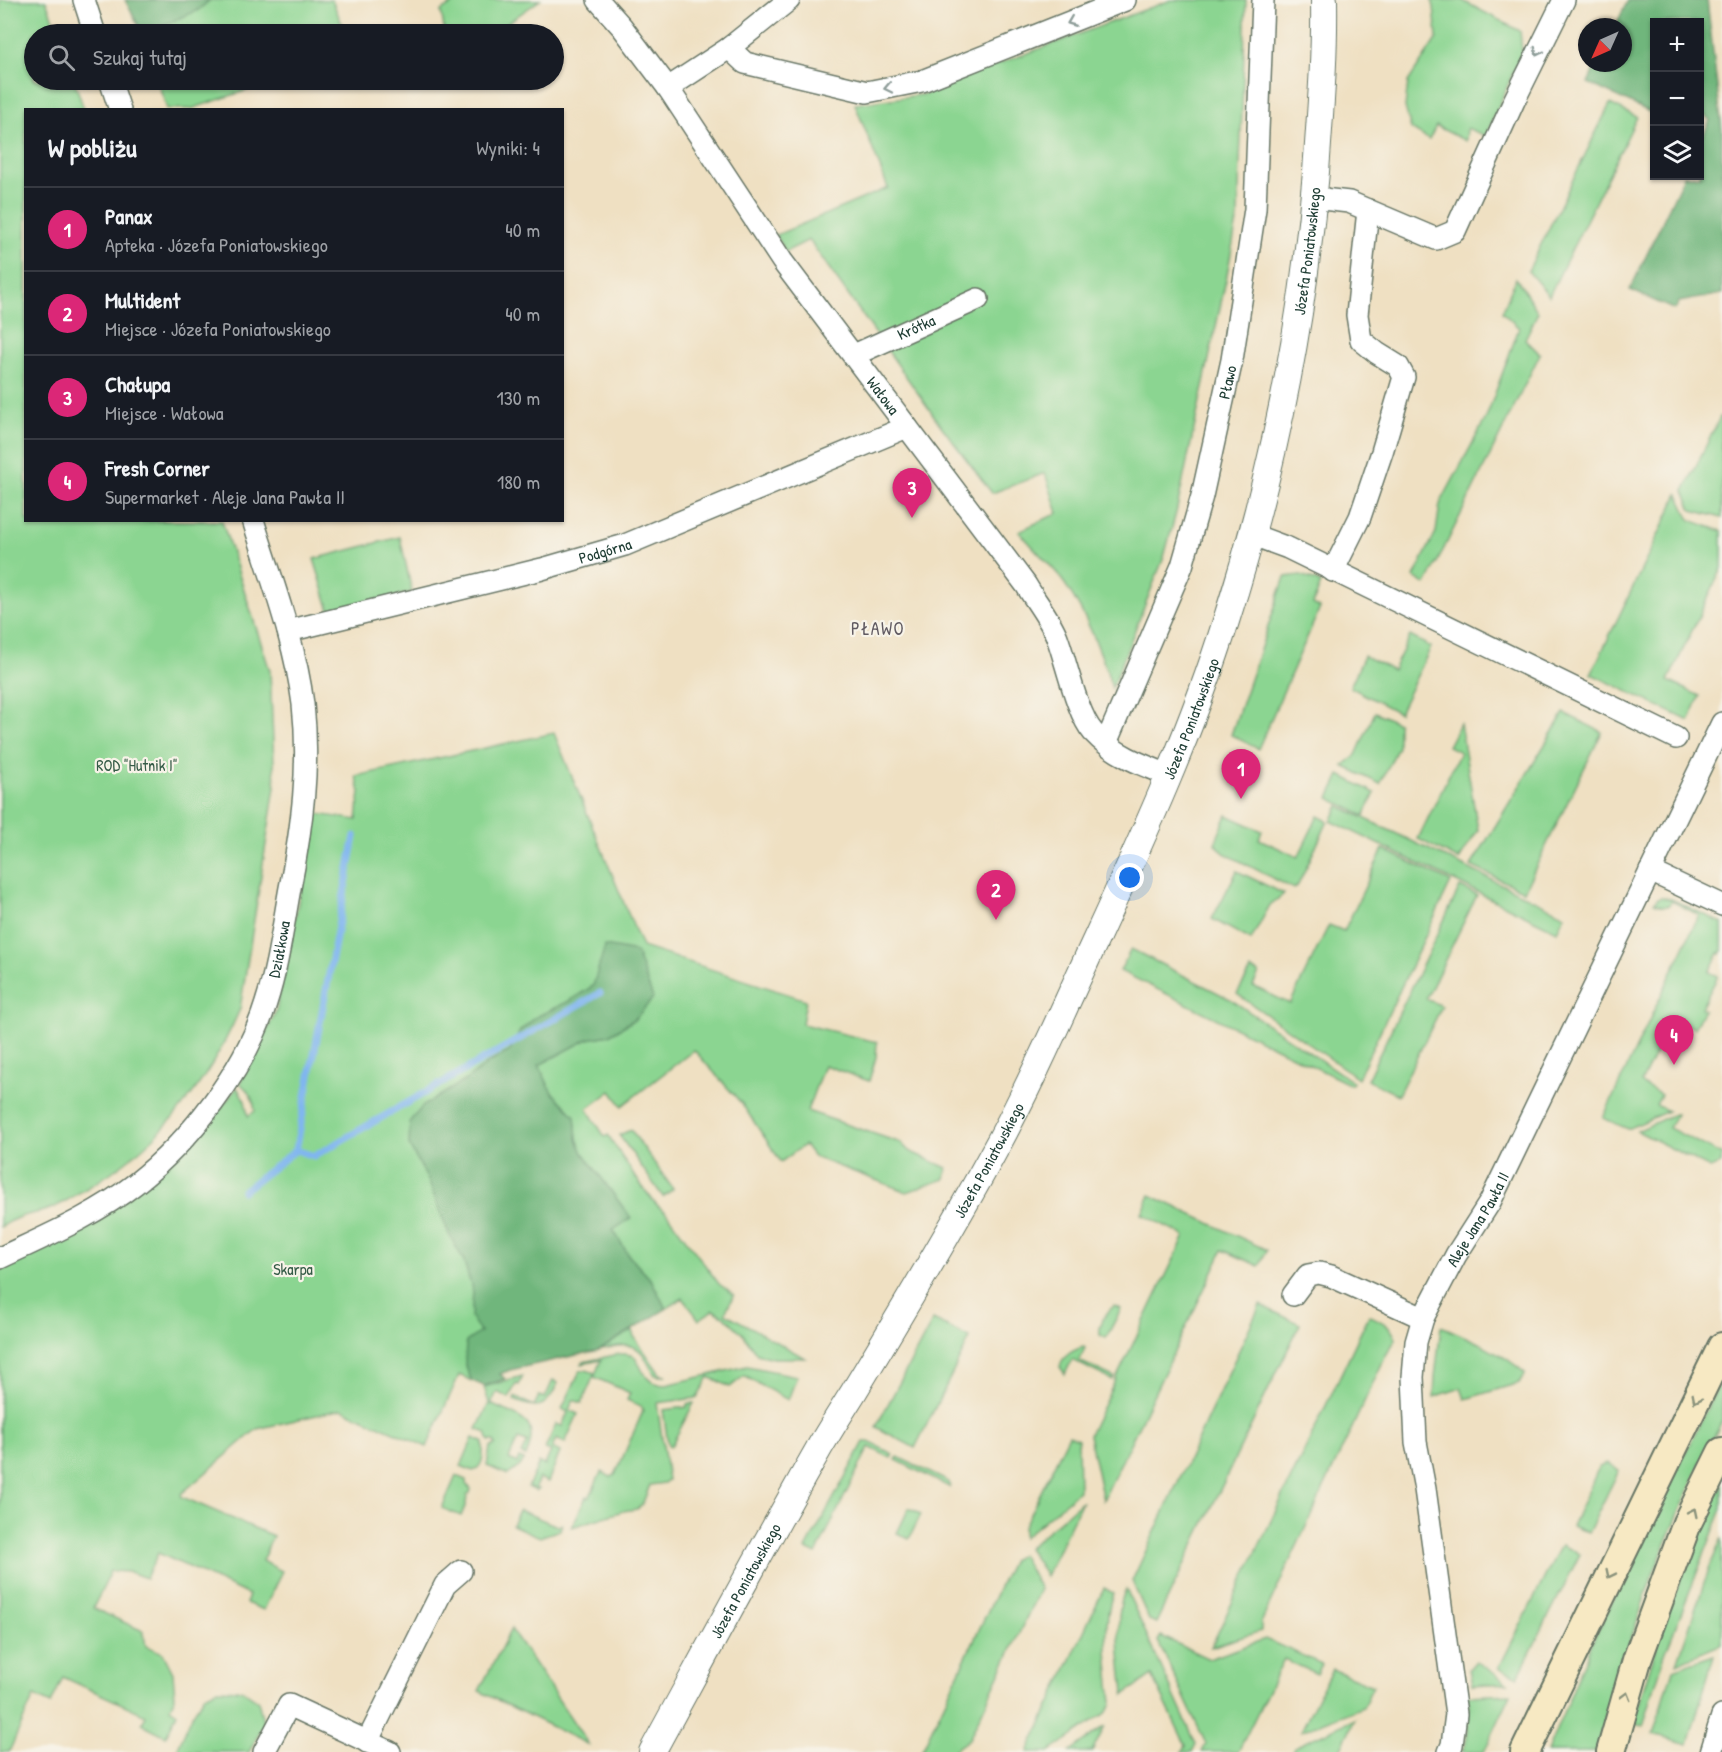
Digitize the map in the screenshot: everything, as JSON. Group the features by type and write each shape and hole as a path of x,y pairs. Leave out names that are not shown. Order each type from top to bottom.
{"main road":[{"path":"1525,1752 1722,1347"},
{"path":"1611,1752 1637,1660 1687,1523 1722,1452"}],"street":[{"path":"84,0 92,24"},
{"name":"Wałowa","path":"598,0 668,87 778,255 1026,585 1056,634 1084,718 1092,731 1126,757 1169,775"},
{"path":"668,87 729,48 789,0"},
{"path":"729,48 745,63 867,92 922,81 1125,0"},
{"name":"Pławo","path":"1106,743 1182,566 1202,496 1229,372 1255,209 1263,0"},
{"name":"Józefa Poniatowskiego","path":"652,1752 819,1448 1000,1140 1063,1013 1169,775 1210,669 1253,535 1274,450 1293,354 1304,287 1314,198 1323,78 1324,0"},
{"path":"1314,198 1349,202 1436,239 1455,231 1514,101 1564,0"},
{"path":"113,90 119,108"},
{"path":"1333,571 1360,517 1404,377 1398,366 1361,340 1357,315 1368,210"},
{"name":"Krótka","path":"854,355 978,299"},
{"name":"Podgórna","path":"288,631 542,569 625,545 908,427"},
{"name":"Działkowa","path":"0,1258 76,1221 115,1198 155,1166 211,1106 231,1078 256,1031 266,1004 276,966 299,844 306,761 303,703 296,665 288,631 254,522"},
{"path":"1253,535 1288,548 1676,738"},
{"name":"Aleje Jana Pawła II","path":"1449,1752 1456,1714 1425,1489 1416,1442 1413,1377 1416,1342 1423,1318 1456,1255 1491,1202 1722,723"},
{"path":"1650,871 1722,905"},
{"path":"1293,1295 1308,1275 1319,1273 1331,1276 1423,1318"},
{"path":"367,1742 445,1585 461,1571"},
{"path":"264,1752 289,1705 390,1752"},
{"path":"1711,1752 1722,1716"}],"green space":[{"name":"ROD \"Hutnik I\"","path":"0,0 46,0 54,24 24,24 24,90 77,90 84,108 24,108 24,522 222,522 270,671 275,787 240,1009 212,1064 177,1113 135,1154 111,1173 60,1204 17,1218 0,1227"},
{"path":"125,0 210,0 198,10 166,24 138,24"},
{"path":"210,0 332,0 342,24 166,24 198,10"},
{"path":"459,0 540,0 506,24 443,24 441,11"},
{"path":"1171,0 1246,0 1238,216 1176,513 1164,557 1112,688 1096,642 1066,585 1019,531 1058,513 1045,473 992,493 942,427 809,240 785,252 776,235 888,188 855,104 926,94 971,74"},
{"path":"1432,0 1463,0 1520,31 1522,52 1486,136 1467,128 1466,141 1436,126 1429,140 1411,129 1405,107 1408,82 1437,38"},
{"path":"1628,0 1707,0 1722,130 1722,294 1679,302 1675,310 1630,290 1682,180 1704,180 1704,134 1710,120 1704,115 1704,18 1650,18 1650,112 1588,83 1593,72 1632,72 1632,18 1619,18"},
{"path":"160,90 247,90 194,108 167,108"},
{"path":"1610,104 1637,117 1549,296 1528,271"},
{"path":"1516,278 1538,312 1525,339 1540,354 1426,585 1414,577 1436,532 1440,504 1486,418 1519,328 1502,312"},
{"path":"1722,416 1722,518 1692,510 1684,491"},
{"path":"1678,494 1690,520 1722,531 1722,568 1668,681 1700,696 1689,721 1591,674"},
{"path":"400,537 412,592 331,614 314,559"},
{"path":"1301,575 1321,583 1313,604 1320,608 1258,749 1231,735 1285,577"},
{"path":"1410,636 1431,647 1399,713 1350,687 1364,656 1393,670"},
{"path":"1375,712 1398,723 1398,747 1380,784 1343,766 1356,755"},
{"path":"1564,713 1602,732 1524,891 1471,866"},
{"path":"1460,723 1478,830 1459,860 1418,839 1460,752 1448,746"},
{"name":"Skarpa","path":"554,733 642,947 806,1000 802,1024 877,1042 876,1057 869,1081 824,1065 807,1111 901,1143 909,1151 947,1168 945,1179 907,1192 814,1157 804,1145 781,1162 742,1104 694,1050 622,1106 611,1091 587,1109 605,1137 608,1135 644,1189 665,1211 719,1284 734,1295 725,1313 805,1358 773,1358 757,1354 741,1332 725,1317 713,1310 699,1320 683,1298 666,1309 652,1281 629,1256 613,1230 631,1218 583,1153 577,1139 575,1116 551,1091 539,1065 588,1039 609,1035 636,1019 600,993 423,1106 409,1145 429,1182 449,1234 464,1261 473,1292 480,1332 465,1365 472,1381 459,1375 427,1447 342,1409 257,1429 181,1494 182,1497 273,1536 262,1561 282,1571 264,1610 246,1603 249,1595 158,1553 146,1578 130,1572 110,1571 93,1608 143,1631 146,1646 163,1653 173,1673 175,1697 170,1708 177,1713 166,1736 142,1724 146,1715 63,1677 51,1704 34,1696 9,1752 0,1752 0,1270 57,1241 221,1108 237,1087 245,1101 248,1116 255,1111 250,1096 240,1083 276,1011 306,864 311,813 357,820 360,792 356,776"},
{"path":"1340,775 1375,793 1364,816 1329,798"},
{"path":"1339,806 1565,915 1557,931 1331,821"},
{"path":"1227,815 1262,831 1259,839 1298,857 1318,816 1328,821 1294,889 1224,853 1215,843"},
{"path":"1383,849 1451,882 1358,1078 1237,994 1251,970 1259,973 1253,986 1290,1004 1329,925 1344,931"},
{"path":"1237,871 1284,894 1270,905 1251,940 1212,919"},
{"path":"1460,887 1477,895 1426,999 1442,1006 1398,1095 1367,1080"},
{"path":"1662,897 1671,899 1722,923 1722,951 1709,972 1718,976 1701,1008 1704,1010 1694,1028 1678,1020 1673,1030 1668,1028 1641,1083 1661,1095 1656,1105 1668,1111 1628,1129 1603,1118 1699,915 1672,901 1668,906 1654,903"},
{"path":"605,946 636,952 653,998 636,1018 609,1035 588,1039 539,1065 551,1091 575,1116 577,1139 583,1153 631,1218 613,1230 629,1256 652,1281 666,1309 599,1350 510,1370 500,1374 505,1379 484,1386 472,1381 465,1365 466,1342 480,1332 471,1317 473,1292 464,1261 449,1234 429,1182 409,1145 410,1121 423,1106 510,1051 520,1031 536,1017 593,986"},
{"path":"1131,949 1230,999 1353,1082 1351,1085 1120,971"},
{"path":"1676,1114 1669,1128 1722,1155 1721,1164 1710,1168 1637,1131"},
{"path":"631,1130 673,1189 663,1197 619,1135"},
{"path":"1150,1195 1267,1250 1259,1266 1223,1250 1103,1500 1089,1435 1185,1236 1142,1214"},
{"path":"1260,1305 1300,1324 1156,1623 1149,1620 1132,1581"},
{"path":"1114,1306 1121,1309 1106,1338 1100,1335 1101,1323"},
{"path":"1369,1315 1388,1327 1396,1339 1386,1355 1261,1623 1261,1631 1211,1647"},
{"path":"933,1320 970,1338 915,1448 876,1427"},
{"path":"1441,1326 1506,1358 1525,1373 1519,1383 1465,1399 1461,1388 1434,1397"},
{"path":"633,1330 633,1335 660,1374 666,1375 655,1375 642,1353 633,1347 622,1346 599,1350"},
{"path":"1084,1347 1079,1361 1114,1377 1112,1380 1072,1360 1065,1374 1060,1367 1065,1357"},
{"path":"619,1354 634,1356 649,1380 666,1385 747,1366 797,1376 788,1400 744,1376 730,1387 709,1377 697,1398 657,1403 668,1480 664,1483 650,1485 642,1505 637,1509 623,1511 572,1527 601,1472 611,1477 615,1475 643,1411 641,1406 627,1400 630,1393 594,1377 601,1360 582,1364"},
{"path":"580,1371 595,1373 582,1403 573,1400 569,1410 578,1414 565,1443 556,1439 552,1448 560,1452 548,1482 539,1478 536,1491 528,1487 539,1463 545,1465 551,1451 545,1449 556,1424 562,1426 568,1412 562,1409"},
{"path":"523,1376 509,1398 497,1392 491,1404 525,1421 531,1434 526,1456 521,1454 527,1442 518,1439 509,1459 517,1463 519,1458 524,1460 508,1475 487,1466 490,1447 495,1445 494,1441 489,1441 486,1433 477,1429 489,1403 484,1387"},
{"path":"1722,1378 1722,1421 1700,1464 1653,1574 1608,1707 1596,1752 1547,1752 1595,1636"},
{"path":"553,1380 558,1383 546,1402 534,1406 539,1396 545,1398"},
{"path":"515,1397 534,1406 514,1400"},
{"path":"694,1403 671,1446 668,1445 663,1410 687,1407 687,1404"},
{"path":"1069,1435 1078,1439 1079,1491 1023,1538 1023,1528"},
{"path":"473,1438 483,1442 483,1450 480,1466 473,1471 461,1466"},
{"path":"864,1442 869,1442 893,1454 891,1458 869,1447 816,1554 806,1549"},
{"path":"898,1457 949,1482 949,1487 896,1460"},
{"path":"1607,1464 1619,1470 1588,1533 1572,1526 1599,1467"},
{"path":"456,1476 466,1480 466,1484 471,1489 461,1516 442,1508"},
{"path":"1722,1483 1722,1509 1665,1654 1643,1726 1633,1724 1672,1601 1695,1541"},
{"path":"1082,1501 1046,1576 1028,1548"},
{"path":"909,1508 921,1514 909,1539 897,1533"},
{"path":"519,1510 558,1526 562,1524 560,1530 540,1537 512,1525"},
{"path":"1722,1538 1722,1644 1677,1663 1710,1566"},
{"path":"1561,1545 1580,1554 1518,1677 1499,1668"},
{"path":"1021,1554 1040,1589 969,1739 951,1752 921,1752 1012,1560"},
{"path":"1104,1588 1113,1593 1107,1619 1112,1703 1107,1712 1049,1752 1028,1752"},
{"path":"1126,1589 1196,1744 1192,1752 1182,1752 1186,1746 1152,1675 1124,1695 1119,1626 1122,1600"},
{"path":"511,1629 589,1745 479,1691"},
{"path":"1161,1636 1209,1659 1265,1639 1322,1664 1317,1674 1284,1659 1238,1752 1202,1752 1206,1744 1158,1641"},
{"path":"1714,1655 1688,1744 1653,1734 1673,1669"},
{"path":"1476,1661 1508,1683 1472,1685 1469,1669"},
{"path":"1332,1669 1373,1686 1363,1707 1301,1731"},
{"path":"217,1689 242,1690 258,1701 264,1724 249,1752 176,1752 192,1715 205,1695"},
{"path":"1511,1694 1484,1752 1462,1752 1469,1724 1468,1696"},
{"path":"1355,1719 1339,1752 1292,1752 1294,1747"},
{"path":"1105,1726 1092,1752 1069,1752"}],"waterway":[{"path":"296,1150 355,836"},
{"path":"243,1191 296,1150 314,1156 600,993"}],"place":[{"name":"Chałupa","path":"912,518"},
{"name":"Panax","path":"1241,799"},
{"name":"Multident","path":"996,920"},
{"name":"Fresh Corner","path":"1674,1065"}],"district":[{"name":"PŁAWO","path":"878,628"}]}
